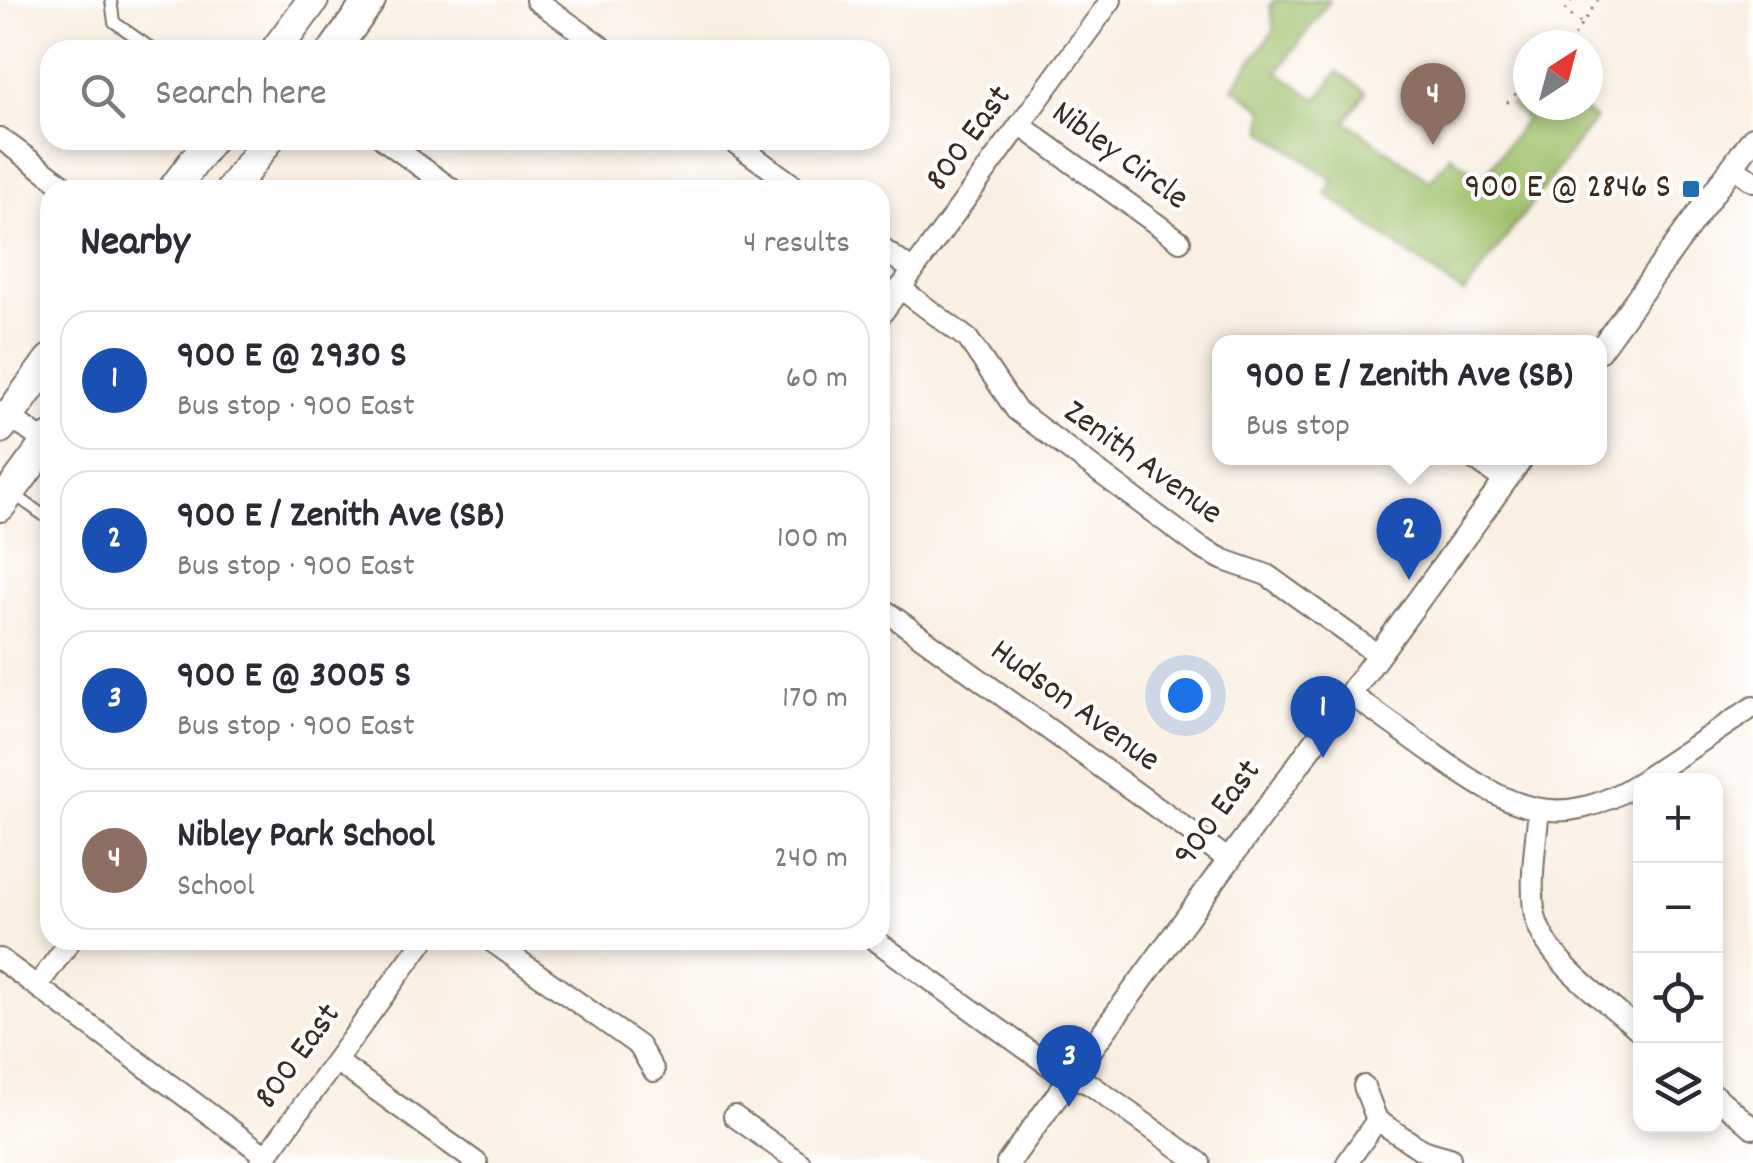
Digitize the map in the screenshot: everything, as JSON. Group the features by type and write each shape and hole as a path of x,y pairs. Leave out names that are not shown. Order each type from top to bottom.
{"main road":[{"path":"341,40 370,0"},
{"path":"283,40 310,1"},
{"path":"181,180 203,150"},
{"path":"238,180 261,150"},
{"path":"3,418 40,372"},
{"path":"5,499 40,456"}],"street":[{"path":"536,0 592,40"},
{"name":"800 East","path":"890,302 1020,125 1103,3"},
{"name":"Nibley Circle","path":"1020,125 1180,242"},
{"path":"0,138 57,180"},
{"path":"1607,339 1753,138"},
{"path":"398,150 439,180"},
{"path":"745,150 786,180"},
{"path":"1732,166 1753,181"},
{"name":"Zenith Avenue","path":"890,259 968,339 1016,410 1034,426 1201,548 1278,582 1378,655"},
{"path":"3,418 40,442"},
{"path":"1482,465 1504,481"},
{"name":"900 East","path":"1008,1163 1517,465"},
{"name":"Hudson Avenue","path":"890,614 1229,860"},
{"path":"1350,694 1485,790 1506,800 1538,808 1588,807 1633,786"},
{"path":"1654,773 1753,706"},
{"path":"1538,808 1533,900 1540,932 1560,960 1633,1024"},
{"path":"37,986 64,950"},
{"name":"800 East","path":"264,1159 417,950"},
{"path":"504,950 639,1046 654,1071"},
{"path":"888,950 1050,1066 1092,1086 1200,1163"},
{"path":"0,958 264,1159"},
{"path":"336,1061 476,1163"},
{"path":"1364,1086 1377,1120 1422,1150 1450,1158"},
{"path":"1723,1102 1753,1128"},
{"path":"734,1116 800,1163"},
{"path":"1347,1163 1377,1120"}],"lane":[{"path":"111,0 114,22 140,40"},
{"path":"5,499 40,515"}],"path":[{"path":"1572,0 1564,11 1584,26"},
{"path":"1581,30 1598,0"},
{"path":"1507,103 1513,97"}],"green space":[{"path":"1274,0 1330,0 1278,72 1317,100 1338,72 1366,92 1346,121 1430,181 1450,155 1483,178 1525,120 1594,120 1464,294 1326,194 1334,181 1263,130 1264,109 1233,87 1274,30 1270,5"}],"place":[{"name":"Nibley Park School","path":"1433,145"},
{"name":"900 E @ 2846 S","path":"1691,189"},
{"name":"900 E / Zenith Ave (SB)","path":"1409,580"},
{"name":"900 E @ 2930 S","path":"1323,758"},
{"name":"900 E @ 3005 S","path":"1069,1107"}]}
